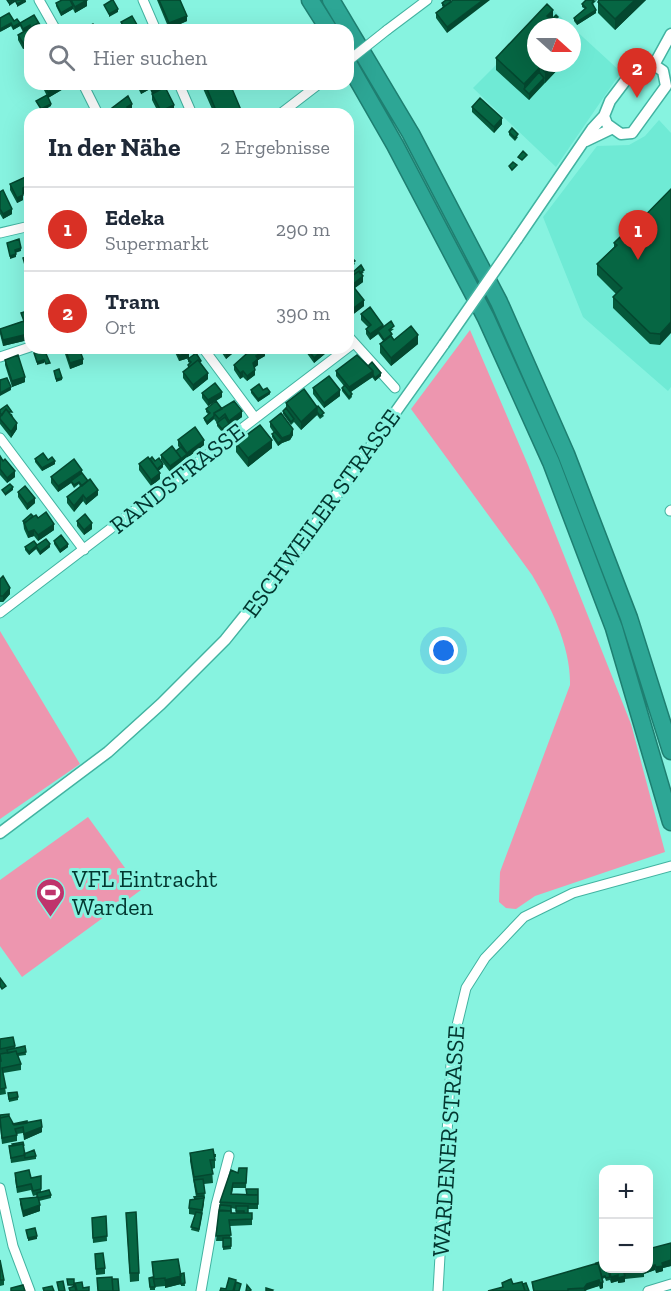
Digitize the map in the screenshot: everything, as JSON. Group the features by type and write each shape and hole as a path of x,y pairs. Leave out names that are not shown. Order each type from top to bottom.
{"highway":[{"path":"310,0 325,24"},
{"path":"332,0 346,24"},
{"path":"354,37 411,134 499,302 566,454 629,618 671,752"},
{"path":"354,73 395,145 486,318 551,462 614,628 671,822"}],"street":[{"path":"39,0 53,24"},
{"path":"143,0 153,24"},
{"path":"354,57 427,0"},
{"path":"654,65 671,34"},
{"name":"ESCHWEILER STRASSE","path":"0,833 108,752 161,705 225,640 295,553 444,344 586,141 592,129 604,117 610,101 635,68 639,65 654,65 666,76 666,86 661,96 632,133 621,134 611,129 586,141"},
{"path":"86,90 95,108"},
{"path":"182,90 189,108"},
{"path":"288,108 310,90"},
{"path":"604,117 611,129"},
{"path":"0,233 24,227"},
{"path":"354,343 395,388"},
{"path":"0,357 24,349"},
{"path":"207,354 255,418"},
{"name":"RANDSTRASSE","path":"0,613 255,418 334,354"},
{"path":"0,438 84,550"},
{"name":"WARDENER STRASSE","path":"438,1291 452,1046 466,988 485,958 524,917 573,893 671,866"},
{"path":"201,1291 216,1205 230,1156"},
{"path":"0,1188 13,1246 30,1291"},
{"path":"648,1291 671,1284"}],"shaded area":[{"path":"552,9 562,18 543,18"},
{"path":"527,34 527,72 581,72 581,35 621,72 556,167 473,88"},
{"path":"659,120 671,133 671,387 668,391 583,317 543,217 597,146 629,145 645,136"},
{"path":"470,330 528,465 631,724 665,852 535,896 516,909 506,908 499,902 500,872 570,685 569,671 558,628 532,575 411,409"},
{"path":"0,631 80,764 0,819"},
{"name":"VFL Eintracht Warden","path":"88,817 141,890 22,977 0,946 0,880"}],"building":[{"path":"70,0 73,6 61,13 56,3"},
{"path":"71,0 87,0 75,7"},
{"path":"112,0 118,9 109,14 104,5"},
{"path":"159,0 180,0 187,16 169,23"},
{"path":"446,0 451,2 445,6 442,3"},
{"path":"453,0 483,0 447,27 436,13"},
{"path":"586,0 594,0 592,3 596,10 581,19 574,18 586,8 582,4"},
{"path":"599,0 635,0 615,19 598,2"},
{"path":"547,4 553,10 547,16 549,18 534,18"},
{"path":"9,13 14,21 17,19 20,23 13,27 11,23 0,29 0,18"},
{"path":"34,15 39,24 24,24 23,29 20,23"},
{"path":"132,16 137,24 122,24 121,22"},
{"path":"527,25 527,72 535,72 524,84 496,58"},
{"path":"24,31 24,42 23,43 18,35"},
{"path":"539,72 544,78 529,94 524,89"},
{"path":"159,90 166,90 174,105 159,108 152,94"},
{"path":"208,90 233,90 240,108 215,108"},
{"path":"47,95 51,104 40,108 36,101"},
{"path":"128,96 132,104 128,108 112,108"},
{"path":"480,98 502,118 494,127 472,107"},
{"path":"512,128 518,134 515,138 509,132"},
{"path":"523,151 527,155 522,160 518,157"},
{"path":"513,162 517,165 512,170 509,166"},
{"path":"24,178 23,195 17,198 10,184"},
{"path":"671,189 671,322 660,334 650,333 613,297 622,288 597,264 617,245 614,243 620,237 622,239"},
{"path":"3,190 12,209 3,214 0,209 0,192"},
{"path":"19,239 21,248 15,250 16,254 10,256 7,243"},
{"path":"361,265 364,270 354,275 354,271"},
{"path":"359,271 363,276 354,283 354,275"},
{"path":"354,288 364,300 354,308"},
{"path":"370,307 383,325 370,334 366,329 371,325 361,314"},
{"path":"24,321 24,335 3,340 0,329"},
{"path":"391,321 394,326 389,330 392,334 384,340 378,331"},
{"path":"411,326 418,335 391,358 380,344 391,336 394,340"},
{"path":"34,354 46,354 50,363 46,364 44,360 37,362"},
{"path":"67,354 81,354 83,359 70,363"},
{"path":"197,354 201,361 198,360 189,367 191,362 188,359"},
{"path":"246,354 259,354 256,356 258,359 253,363 255,370 247,376 243,371 240,373 234,365"},
{"path":"18,355 25,377 12,381 5,360"},
{"path":"357,355 373,371 349,387 336,371"},
{"path":"198,360 208,373 193,385 183,372"},
{"path":"372,362 381,373 375,378 368,366"},
{"path":"59,369 62,378 56,379 54,371"},
{"path":"329,376 340,390 324,403 313,388"},
{"path":"7,378 11,387 0,393 0,380"},
{"path":"215,383 222,392 208,400 202,393"},
{"path":"259,384 263,390 267,388 270,392 258,399 251,390"},
{"path":"345,385 352,394 349,397 342,388"},
{"path":"304,389 317,407 301,422 286,403"},
{"path":"216,401 222,409 214,413 214,416 207,422 204,418 210,413 206,409"},
{"path":"234,401 242,411 229,421 225,414 219,419 214,413"},
{"path":"7,405 12,412 6,409 2,415 0,410"},
{"path":"318,406 324,413 320,416 317,412"},
{"path":"286,408 294,419 291,422 283,411"},
{"path":"6,409 17,423 11,432 0,419"},
{"path":"281,413 293,429 290,435 282,438 270,422"},
{"path":"225,417 229,424 222,429 217,423"},
{"path":"260,425 272,440 248,458 236,443"},
{"path":"195,427 204,440 187,453 178,440"},
{"path":"275,432 282,440 278,443 272,434"},
{"path":"172,446 181,458 170,466 161,455"},
{"path":"181,447 187,454 181,459 176,451"},
{"path":"43,453 48,460 52,457 55,461 42,468 35,459"},
{"path":"0,456 15,471 7,478 0,469"},
{"path":"148,457 160,473 151,480 139,464"},
{"path":"152,457 155,461 159,458 163,464 157,469 150,459"},
{"path":"74,459 82,470 58,486 51,477"},
{"path":"82,473 88,481 82,486 79,482 74,485 71,481"},
{"path":"90,479 98,490 86,499 83,495 74,506 67,497"},
{"path":"10,484 13,487 5,494 2,490"},
{"path":"25,486 35,498 27,504 18,492"},
{"path":"46,512 54,524 38,535 34,530 28,532 24,523"},
{"path":"31,514 33,516 25,523 23,521"},
{"path":"85,514 92,523 84,530 77,521"},
{"path":"61,535 68,544 60,550 54,541"},
{"path":"46,539 50,544 40,552 36,546 29,552 25,547 34,541 37,545"},
{"path":"3,576 10,588 3,596 0,596 0,579"},
{"path":"0,978 6,986 2,989 0,986"},
{"path":"13,1037 15,1046 0,1049 0,1039"},
{"path":"25,1046 26,1052 17,1054 16,1051 8,1053 7,1050"},
{"path":"16,1051 21,1064 2,1068 6,1088 0,1089 0,1054"},
{"path":"17,1092 18,1097 9,1099 8,1093"},
{"path":"9,1116 14,1125 41,1120 42,1127 24,1134 23,1127 15,1129 17,1135 2,1138 0,1118"},
{"path":"23,1142 24,1146 23,1144 13,1146 12,1144"},
{"path":"23,1144 25,1155 11,1158 9,1146"},
{"path":"213,1149 215,1160 210,1160 213,1174 194,1177 190,1153"},
{"path":"34,1150 36,1156 25,1158 24,1154"},
{"path":"239,1168 247,1168 246,1183 233,1183 231,1194 258,1195 258,1204 220,1202 231,1170 238,1173"},
{"path":"29,1170 31,1178 41,1176 41,1189 33,1191 31,1184 17,1187 15,1173"},
{"path":"203,1179 205,1193 197,1194 194,1180"},
{"path":"246,1189 258,1189 258,1195 247,1195"},
{"path":"49,1190 51,1195 37,1197 37,1193"},
{"path":"38,1197 40,1205 23,1211 20,1199"},
{"path":"204,1198 202,1210 189,1208 190,1200"},
{"path":"220,1205 231,1206 231,1211 219,1211"},
{"path":"236,1206 248,1206 248,1213 236,1211"},
{"path":"219,1210 231,1211 231,1213 252,1213 252,1219 229,1220 231,1235 216,1236"},
{"path":"136,1212 139,1273 130,1273 126,1213"},
{"path":"196,1212 202,1213 199,1229 191,1227"},
{"path":"106,1216 107,1236 93,1238 92,1218"},
{"path":"35,1228 37,1236 28,1238 26,1230"},
{"path":"223,1238 231,1238 231,1246 223,1247"},
{"path":"671,1243 671,1260 662,1263 663,1266 653,1266 653,1248"},
{"path":"103,1253 105,1268 96,1269 95,1254"},
{"path":"178,1259 181,1276 165,1280 165,1278 154,1279 152,1262"},
{"path":"0,1260 4,1280 0,1280"},
{"path":"598,1263 603,1282 600,1283 599,1280 587,1284 584,1288 568,1289 568,1291 534,1291 532,1282"},
{"path":"184,1273 185,1283 181,1284 180,1274"},
{"path":"601,1273 609,1273 610,1277 602,1277"},
{"path":"610,1273 624,1273 625,1276 618,1278 618,1275 611,1277"},
{"path":"112,1277 113,1291 98,1291 97,1278"},
{"path":"153,1277 155,1287 150,1287 149,1278"},
{"path":"229,1278 236,1280 233,1291 220,1291 221,1288 226,1289"},
{"path":"67,1279 74,1279 74,1285 68,1285"},
{"path":"112,1279 118,1279 119,1291 113,1291"},
{"path":"511,1279 513,1284 522,1282 525,1291 488,1291 503,1287 502,1283"},
{"path":"63,1281 65,1291 59,1291 57,1282"},
{"path":"82,1282 83,1288 89,1287 89,1291 77,1291 75,1283"},
{"path":"236,1282 241,1284 239,1291 234,1291"},
{"path":"526,1283 529,1291 525,1291 523,1284"},
{"path":"23,1285 25,1291 11,1291 11,1288"},
{"path":"52,1286 54,1291 44,1291 43,1288"},
{"path":"75,1286 76,1291 70,1291 69,1288"}],"place":[{"name":"Tram","path":"637,98"},
{"name":"Edeka","path":"638,260"},
{"name":"VFL Eintracht Warden","path":"51,918"}]}
